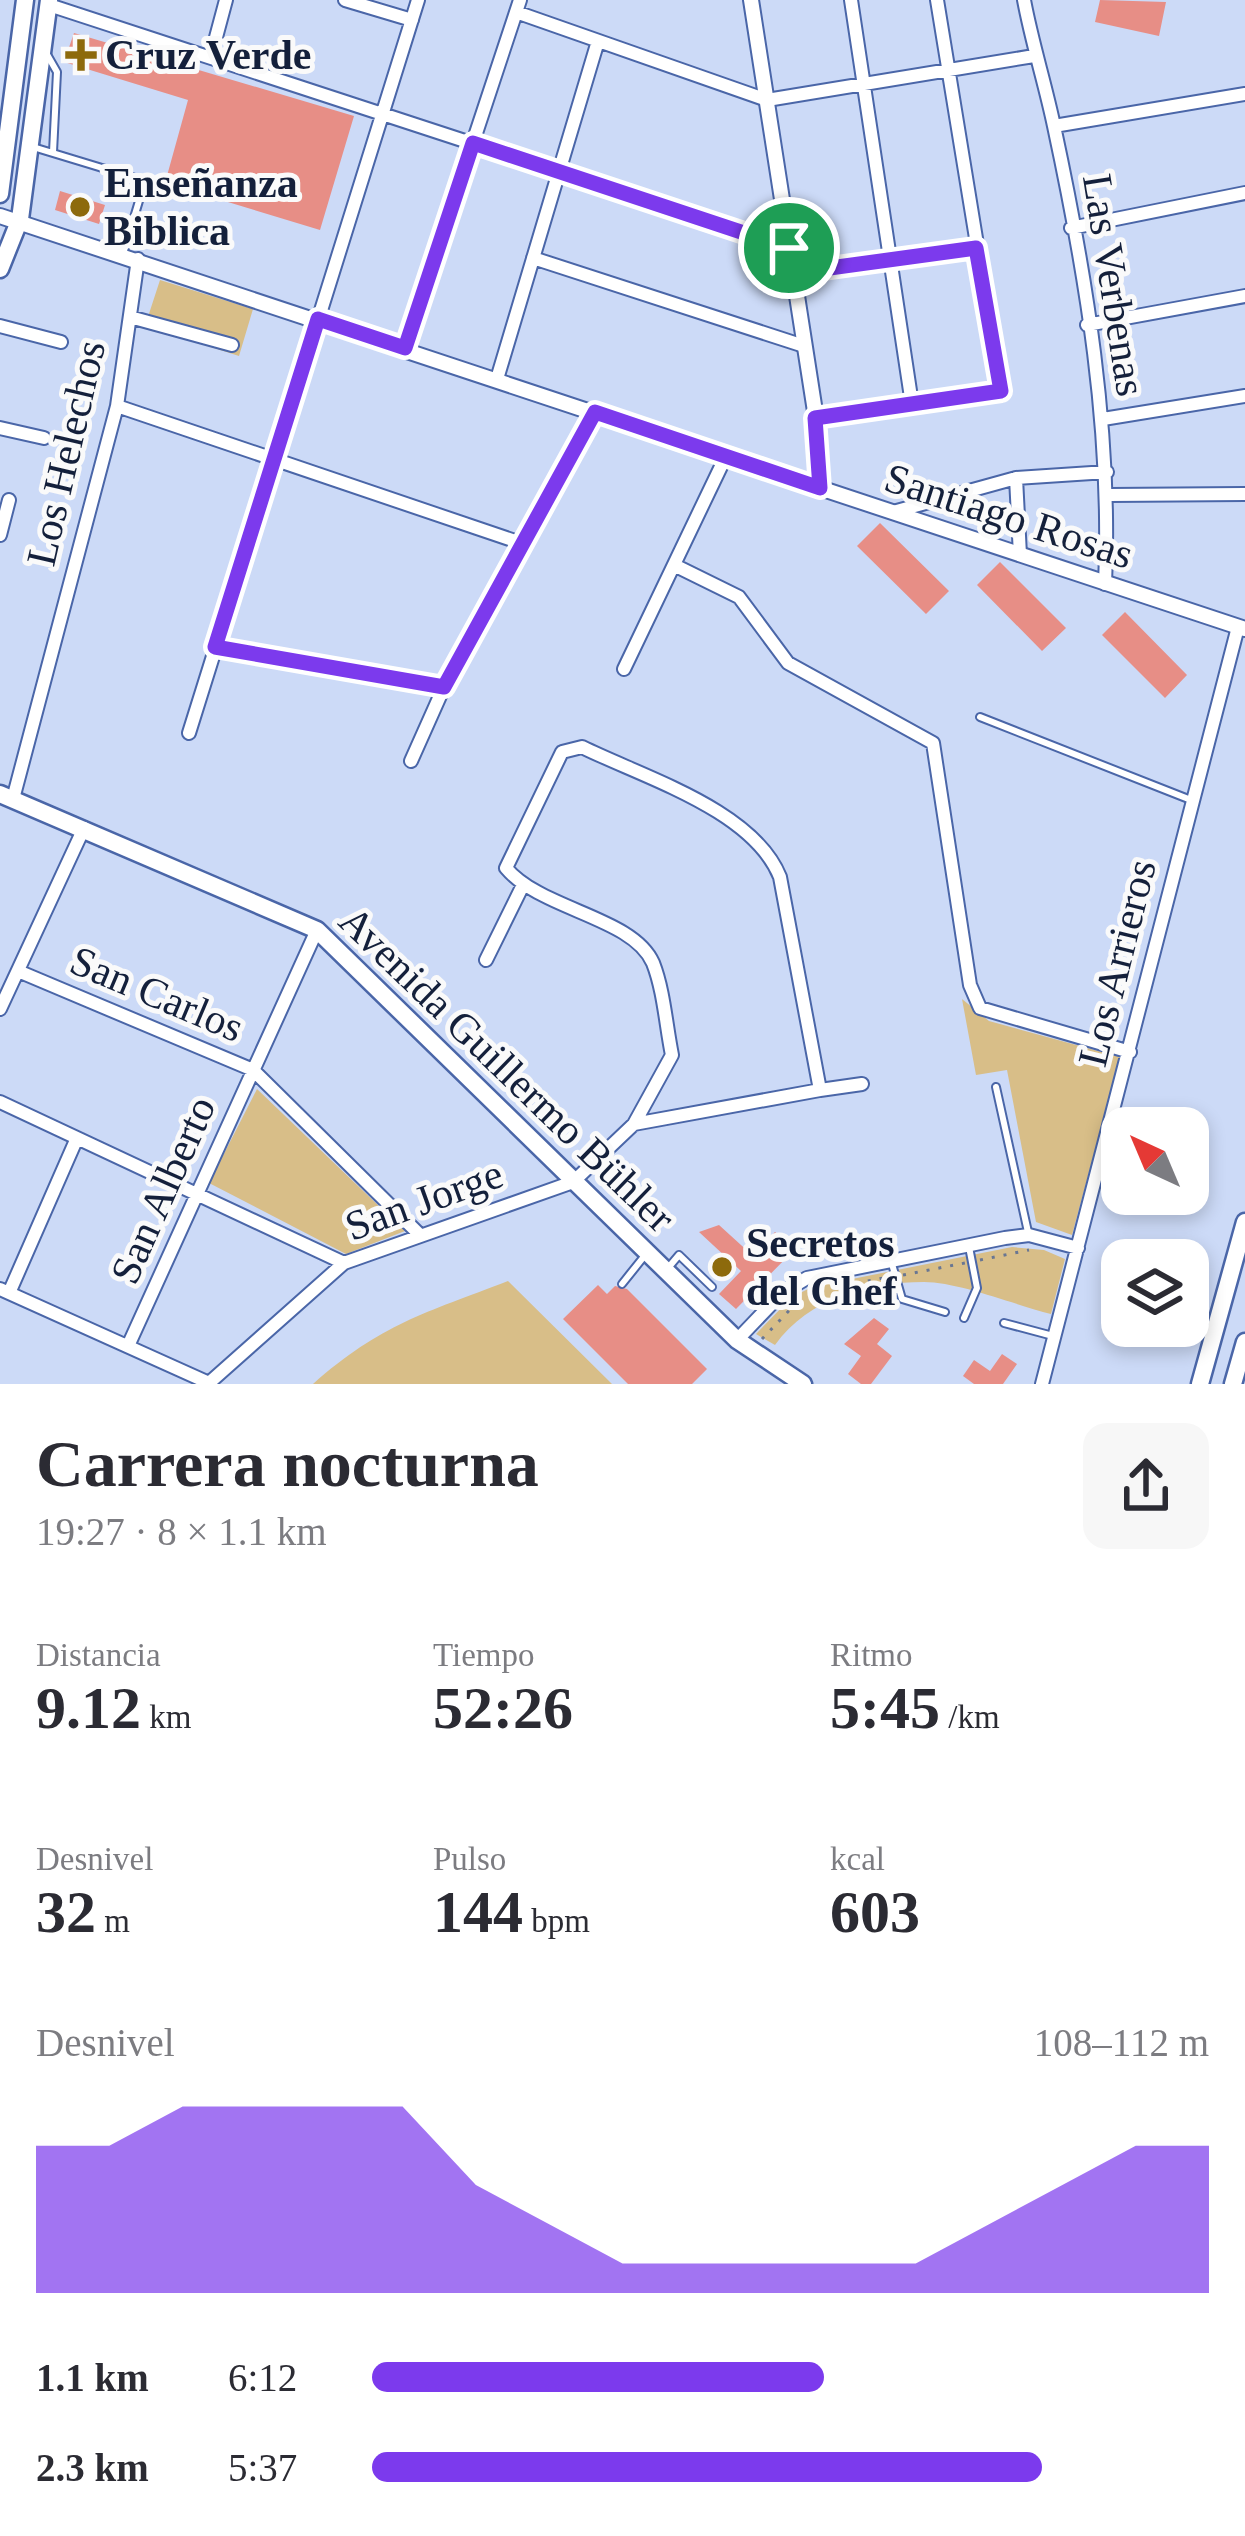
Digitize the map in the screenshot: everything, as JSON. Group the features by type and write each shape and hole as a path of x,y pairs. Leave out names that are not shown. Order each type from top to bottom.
{"main road":[{"path":"0,194 25,0"},
{"path":"0,269 20,219 49,3"},
{"path":"9,127 30,146"},
{"name":"Avenida Guillermo Bühler","path":"6,797 317,930 736,1340 803,1384"},
{"path":"1200,1384 1245,1222"},
{"path":"1234,1384 1245,1342"}],"street":[{"path":"211,56 226,0"},
{"path":"345,0 412,20"},
{"path":"189,733 418,0"},
{"path":"751,0 805,346 820,488"},
{"path":"850,0 912,404"},
{"path":"815,418 1001,391 937,0"},
{"name":"Las Verbenas","path":"1024,0 1054,126 1103,419 1109,495 1106,584"},
{"path":"49,3 789,248"},
{"path":"405,348 518,6 598,41 766,100 1034,56"},
{"path":"497,379 598,41"},
{"path":"1054,126 1245,94"},
{"path":"1071,228 1245,193"},
{"name":"Santiago Rosas","path":"0,216 1242,628"},
{"path":"793,273 976,248"},
{"name":"Los Helechos","path":"6,797 117,406 130,317 131,256"},
{"path":"533,258 805,346"},
{"path":"1087,325 1245,296"},
{"path":"130,317 232,346"},
{"path":"0,326 61,342"},
{"path":"1103,419 1245,396"},
{"path":"117,406 521,543"},
{"path":"411,761 444,687 595,412"},
{"path":"0,428 44,438"},
{"path":"624,669 726,456"},
{"path":"892,512 1016,478 1107,472"},
{"path":"1016,478 1020,555"},
{"path":"1109,495 1245,494"},
{"path":"0,535 9,500"},
{"path":"674,565 739,597 788,663 933,742 970,985 980,1008 1130,1052"},
{"name":"Los Arrieros","path":"1042,1384 1191,800 1242,628"},
{"path":"215,647 444,687"},
{"path":"574,1182 634,1124 672,1055 651,959 635,940 522,887 506,868 562,752 582,747 741,826 761,844 780,877 820,1090"},
{"path":"0,1010 84,829"},
{"path":"486,960 522,887"},
{"name":"San Alberto","path":"128,1346 317,930"},
{"name":"San Carlos","path":"18,971 253,1070 420,1234"},
{"path":"634,1124 862,1084"},
{"path":"0,1102 199,1191 344,1263"},
{"path":"4,1291 77,1138"},
{"name":"San Jorge","path":"4,1291 209,1383 344,1263 574,1182"},
{"path":"736,1340 799,1282 1029,1235 1078,1248"}],"lane":[{"path":"43,48 57,72 53,152"},
{"path":"30,146 145,181 131,256"},
{"path":"980,717 1191,800"},
{"path":"996,1087 1029,1235"},
{"path":"964,1318 976,1295 968,1245"},
{"path":"622,1284 646,1254"},
{"path":"664,1272 679,1255 712,1287"},
{"path":"891,1261 906,1302 946,1312"},
{"path":"1004,1323 1054,1336"}],"path":[{"path":"760,1340 807,1294 1037,1251"}],"shaded area":[{"path":"160,280 253,309 239,356 145,326"},
{"path":"962,999 989,1021 1120,1057 1107,1107 1101,1107 1101,1127 1072,1235 1036,1222 1007,1070 976,1075"},
{"path":"257,1089 405,1231 346,1254 209,1183"},
{"path":"1012,1247 1044,1250 1065,1259 1051,1314 954,1286 903,1283 861,1290 822,1304 775,1345 756,1334 792,1297 812,1287"},
{"path":"508,1281 612,1384 313,1384 383,1333"}],"building":[{"path":"1100,0 1166,2 1159,36 1095,22"},
{"path":"74,33 354,116 320,230 165,183 188,100 64,62"},
{"name":"Enseñanza Biblica","path":"60,191 105,205 99,224 55,210"},
{"path":"880,523 949,591 926,614 857,546"},
{"path":"1000,562 1066,628 1042,651 977,585"},
{"path":"1125,612 1187,675 1165,698 1102,635"},
{"path":"719,1225 752,1255 775,1232 795,1249 736,1309 719,1294 741,1271 699,1232"},
{"path":"598,1285 607,1294 615,1286 627,1289 707,1369 692,1384 628,1384 563,1319"},
{"path":"874,1318 889,1329 877,1344 892,1356 871,1384 861,1384 848,1374 861,1356 844,1344"},
{"path":"1002,1354 1017,1364 1003,1384 974,1384 963,1376 974,1360 990,1371"}],"place":[{"name":"Cruz Verde","path":"81,55"},
{"name":"Enseñanza Biblica","path":"80,207"},
{"name":"Secretos del Chef","path":"722,1267"}],"route":[{"path":"473,143 789,248 793,273 976,248 1001,391 815,418 820,488 595,412 444,687 215,647 318,319 405,348 473,143"}]}
